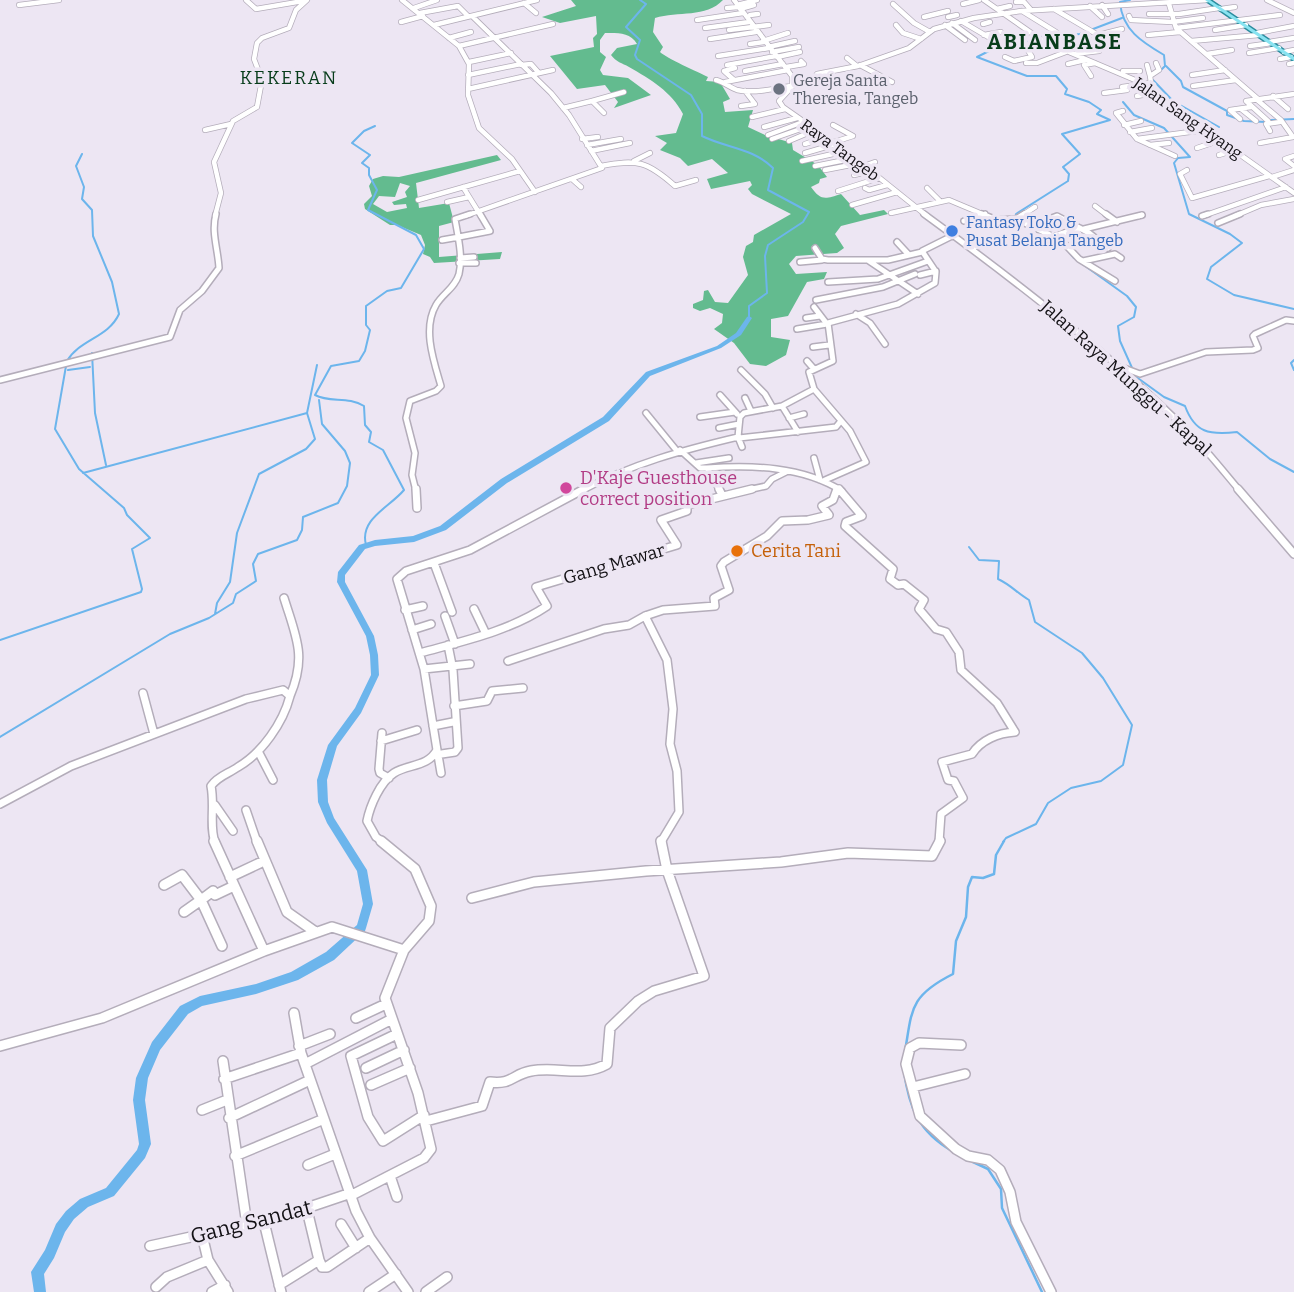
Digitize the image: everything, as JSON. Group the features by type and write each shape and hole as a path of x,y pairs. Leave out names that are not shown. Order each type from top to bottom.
{"main road":[{"path":"1214,3 1282,50 1292,61"}],"street":[{"path":"19,5 59,0"},
{"path":"246,0 256,9 305,1"},
{"path":"402,0 459,46 469,62 468,89 480,130 512,159 535,192"},
{"path":"414,8 437,0"},
{"path":"963,4 979,0"},
{"name":"Jalan Sang Hyang","path":"984,0 1039,39 1117,71 1143,86 1291,192"},
{"path":"1267,0 1294,13"},
{"path":"205,130 231,124 257,107 262,80 254,59 258,41 289,28 293,14 305,1"},
{"path":"434,25 487,11 524,3 534,1 537,11 524,3"},
{"path":"705,28 744,12 755,2"},
{"path":"1016,2 1024,2 1031,10"},
{"path":"1102,3 1108,14"},
{"path":"773,82 812,82 817,74 859,66 909,48 930,32 959,20 1102,3 1214,3 1235,7"},
{"path":"1149,13 1173,15 1214,3"},
{"path":"893,4 908,18 930,32"},
{"path":"1119,4 1121,11"},
{"path":"1170,4 1184,7"},
{"path":"1170,4 1172,22 1178,30 1281,120 1293,137 1259,143"},
{"path":"401,22 458,6 511,53 563,108 601,166"},
{"path":"997,9 1010,6"},
{"path":"1090,6 1102,17"},
{"path":"1053,9 1098,35 1122,29"},
{"path":"726,10 758,14"},
{"path":"908,18 912,16 908,13 911,11"},
{"path":"924,17 948,11"},
{"path":"1021,11 1056,32"},
{"path":"697,20 744,12"},
{"path":"713,23 744,12"},
{"path":"744,12 793,81"},
{"path":"942,14 959,20 1007,48"},
{"path":"1234,32 1280,15"},
{"path":"1129,16 1131,20 1172,22 1203,18"},
{"path":"974,18 986,25 978,32"},
{"path":"959,20 975,40"},
{"path":"479,24 489,23"},
{"path":"1275,23 1285,27"},
{"path":"459,46 553,24"},
{"path":"769,25 771,50"},
{"path":"896,25 903,33 921,39"},
{"path":"945,25 964,39 951,41"},
{"path":"1228,25 1248,27"},
{"path":"1148,35 1178,30 1294,26"},
{"path":"1215,30 1248,27"},
{"path":"1191,41 1248,27"},
{"path":"729,30 804,64 801,61"},
{"path":"447,37 471,32"},
{"path":"1013,36 1030,32"},
{"path":"447,37 455,33"},
{"path":"716,80 734,80 788,33"},
{"path":"986,37 999,34"},
{"path":"749,38 771,50"},
{"path":"1250,47 1294,38"},
{"path":"710,39 771,50"},
{"path":"1024,61 1032,57 1026,46 1039,39"},
{"path":"1073,52 1099,51 1083,42 1099,39"},
{"path":"758,55 795,41"},
{"path":"750,44 771,50"},
{"path":"734,80 724,71 771,50"},
{"path":"744,69 771,50"},
{"path":"719,56 771,50 800,50"},
{"path":"1207,54 1232,50"},
{"path":"1249,53 1294,50"},
{"path":"1030,52 1037,51"},
{"path":"1005,57 1013,61 1039,62 1065,51"},
{"path":"469,62 511,53"},
{"path":"1011,53 1024,61"},
{"path":"727,56 734,66"},
{"path":"847,58 892,82"},
{"path":"1068,64 1085,59"},
{"path":"1280,59 1292,61"},
{"path":"1091,76 1084,65 1096,63"},
{"path":"1150,76 1159,70 1156,63"},
{"path":"468,75 521,64 531,64 539,73"},
{"path":"727,65 734,66"},
{"path":"1104,93 1150,84 1147,65"},
{"path":"811,67 817,74"},
{"path":"468,89 553,70"},
{"path":"1192,75 1225,70"},
{"path":"1117,71 1140,71"},
{"path":"1194,86 1236,80"},
{"path":"741,106 755,104 744,93 748,91 793,81"},
{"name":"Raya Tangeb","path":"793,81 779,101 785,109 835,143 971,248"},
{"path":"725,82 733,89 742,88 748,91"},
{"path":"743,83 748,91"},
{"path":"1122,87 1143,86"},
{"path":"563,108 624,92"},
{"path":"1137,96 1153,93"},
{"path":"1268,121 1246,101 1294,94"},
{"path":"1273,96 1288,109"},
{"path":"592,101 604,113"},
{"path":"1240,118 1228,108 1251,107"},
{"path":"1241,108 1256,121"},
{"path":"752,117 785,109"},
{"path":"1106,116 1123,111"},
{"path":"1116,113 1137,139 1175,156"},
{"path":"764,127 797,118"},
{"path":"1124,125 1141,121"},
{"path":"1270,131 1266,124 1280,122"},
{"path":"0,380 168,338 180,310 202,291 216,274 219,259 212,228 221,193 214,164 231,124"},
{"path":"770,137 806,124"},
{"path":"805,153 853,136 833,125"},
{"path":"1130,132 1152,128"},
{"path":"789,141 815,130"},
{"path":"1137,139 1205,130"},
{"path":"803,142 824,135"},
{"path":"582,138 598,136"},
{"path":"587,145 621,139"},
{"path":"1197,148 1221,140"},
{"path":"591,151 630,143"},
{"path":"1149,145 1170,143"},
{"path":"1219,155 1234,150"},
{"path":"417,508 416,487 412,475 415,453 406,408 410,401 441,386 431,354 430,329 436,304 454,286 460,261 455,219 596,172 601,166 630,161 650,153"},
{"path":"839,157 847,153"},
{"path":"802,161 847,153"},
{"path":"630,161 633,154"},
{"path":"1187,170 1180,174 1192,198 1294,168 1285,159 1294,156"},
{"path":"815,166 855,158"},
{"path":"630,161 650,164 675,186 696,180"},
{"path":"825,170 875,162"},
{"path":"418,200 520,171"},
{"path":"854,175 875,175"},
{"path":"848,180 875,175"},
{"path":"838,191 875,175"},
{"path":"572,179 581,187"},
{"path":"865,188 871,190 887,185"},
{"path":"442,240 490,231 463,187"},
{"path":"926,188 940,201"},
{"path":"852,205 897,192"},
{"path":"1202,216 1291,192"},
{"path":"1218,223 1291,192"},
{"path":"447,202 469,197"},
{"path":"891,213 940,201 954,201 999,220 1016,219 1054,236 1083,261 1115,281"},
{"path":"1095,206 1117,222"},
{"path":"1016,219 1035,207"},
{"path":"964,221 985,214"},
{"path":"1054,236 1142,215"},
{"path":"1049,219 1058,216 1108,248"},
{"path":"800,262 869,261 909,255 922,252 925,248 954,235"},
{"path":"971,248 999,239"},
{"path":"897,242 909,255"},
{"path":"816,248 822,260"},
{"name":"Jalan Raya Munggu - Kapal","path":"971,248 1051,309 1120,369 1216,460 1294,554"},
{"path":"797,329 827,324 894,305 918,294 936,282 936,271 922,252"},
{"path":"1083,261 1115,254 1121,258"},
{"path":"460,261 475,260"},
{"path":"869,261 918,294"},
{"path":"828,282 864,281 888,276 928,261"},
{"path":"822,480 866,463 850,431 814,389 808,373 833,363 827,324 815,304 898,282 917,274 936,271"},
{"path":"856,314 871,324 885,344"},
{"path":"806,318 820,316"},
{"path":"1120,369 1140,374 1193,359 1206,352 1253,350 1258,348 1253,336 1255,334 1286,320 1294,321"},
{"path":"813,346 829,345"},
{"path":"807,361 814,369"},
{"path":"741,370 765,394 774,408"},
{"path":"719,428 751,411 782,406 814,389"},
{"path":"720,395 738,418 738,438 742,447"},
{"path":"745,398 751,411"},
{"path":"782,406 798,432"},
{"path":"472,898 534,883 781,862 848,853 932,856 942,834 940,814 963,798 955,782 948,780 942,762 972,754 978,745 1003,733 1015,732 997,703 961,670 959,652 946,632 937,631 919,609 924,600 914,590 890,579 893,569 845,526 846,522 862,516 845,494 822,480 786,472 745,465 701,468 679,450 646,413"},
{"path":"789,418 804,414"},
{"path":"700,418 738,418"},
{"path":"441,773 424,669 397,579 406,572 470,550 598,480 679,450 738,438 836,427 840,422"},
{"path":"769,435 772,442"},
{"path":"696,463 729,458"},
{"path":"814,458 822,480"},
{"path":"707,468 722,495"},
{"name":"Gang Mawar","path":"420,653 455,644 537,613 546,607 536,587 677,545 661,520 687,511 689,505 766,486 772,479 786,472"},
{"path":"508,661 604,629 629,625 663,610 715,606 715,596 729,590 722,564 767,536 782,521 808,520 829,515 821,506 834,500 837,488"},
{"path":"425,1118 385,995 404,950 429,921 431,906 415,869 376,837 368,824 370,807 389,778 437,755 457,750 453,722 452,667 455,644 434,563"},
{"path":"233,831 215,805 210,789 212,783 238,769 258,751 281,718 298,679 302,659 284,598"},
{"path":"405,610 424,606"},
{"path":"474,609 485,632"},
{"path":"397,1034 351,1055 368,1117 383,1141 425,1118 482,1106 490,1082 508,1083 526,1071 541,1069 579,1073 603,1067 607,1064 610,1028 638,1001 654,991 704,976 667,870 661,840 676,819 679,808 677,771 670,744 673,709 667,660 645,616"},
{"path":"412,630 431,624"},
{"path":"455,644 464,651"},
{"path":"424,669 470,664"},
{"path":"454,706 487,701 492,691 523,688"},
{"path":"0,804 71,766 154,734 272,691 283,690 290,696"},
{"path":"143,693 154,734"},
{"path":"433,726 453,722"},
{"path":"389,778 380,773 379,769 382,737 417,730"},
{"path":"258,751 273,780"},
{"path":"215,805 211,833 264,951"},
{"path":"246,810 264,861 289,915 314,931"},
{"path":"184,912 213,891 215,895 264,861"},
{"path":"164,885 182,875 201,900 222,946"},
{"path":"0,1046 28,1041 136,1009 264,951 324,928 342,929 364,935 404,950"},
{"path":"356,1018 386,1004"},
{"path":"294,1013 300,1049 356,1211 370,1238 408,1292"},
{"path":"305,1064 392,1019"},
{"path":"224,1079 330,1034"},
{"path":"961,1045 912,1045 906,1064 919,1113 924,1121 962,1154 988,1160 1000,1170 1010,1192 1016,1222 1051,1292"},
{"path":"366,1068 404,1050"},
{"path":"223,1061 229,1118 247,1225"},
{"path":"371,1085 410,1068"},
{"path":"913,1087 965,1074"},
{"path":"229,1118 310,1080"},
{"path":"202,1110 227,1100"},
{"name":"Gang Sandat","path":"150,1246 307,1210 390,1176 429,1153 431,1144 425,1118"},
{"path":"235,1156 324,1119"},
{"path":"308,1165 335,1154"},
{"path":"390,1176 397,1197"},
{"path":"307,1210 319,1260 324,1268 370,1238"},
{"path":"264,1222 280,1289 319,1260"},
{"path":"341,1224 356,1248"},
{"path":"202,1235 208,1260 227,1289 212,1292"},
{"path":"156,1287 167,1276 208,1260"},
{"path":"369,1292 396,1274"},
{"path":"426,1292 447,1278"}],"green space":[{"path":"571,0 723,0 700,12 655,18 653,32 663,47 660,52 708,77 706,81 720,82 730,99 723,102 725,112 753,110 748,127 792,143 793,150 818,165 827,177 811,187 818,195 827,198 841,194 860,215 884,210 888,214 841,226 835,234 844,248 837,253 796,256 789,264 796,274 827,272 824,279 807,282 788,316 771,319 771,337 790,340 786,355 766,366 750,364 734,343 714,329 722,323 723,314 710,308 700,311 693,308 693,304 703,300 704,291 708,290 715,302 728,303 748,275 743,257 746,246 753,242 754,235 791,214 752,194 748,189 752,185 750,181 711,189 707,179 728,173 712,159 688,166 680,158 660,150 667,143 655,136 676,133 683,114 673,99 660,87 611,55 617,48 637,44 631,37 605,33 600,40 600,52 606,57 600,70 603,75 628,78 651,95 614,108 618,102 605,85 577,89 550,56 594,47 593,38 597,34 596,16 560,23 542,17 576,6"},
{"path":"497,155 501,160 416,183 419,208 449,203 454,222 439,226 439,257 502,252 500,259 434,263 430,257 423,254 425,245 421,235 397,225 390,225 365,209 364,204 372,196 369,186 373,179 383,176 399,177","holes":["400,183 410,186 405,192 407,197 392,202 394,205 406,204 407,208 387,212 373,204 379,196 395,197"]}],"waterway":[{"path":"640,0 646,4 626,27 640,40 635,55 637,59 691,95 702,114 702,136 765,161 773,168 768,190 809,212 803,222 768,245 765,256 767,293 749,306 749,318"},
{"path":"1130,0 1120,2 1125,20 1134,34 1164,55 1165,66 1159,72"},
{"path":"1015,218 1016,214 1068,181 1069,174 1063,167 1080,154 1062,134 1110,120 1097,114 1101,110 1089,102 1065,94 1067,89 1056,76 1027,76 977,57 991,50 1007,51 1039,37 1080,34 1122,18"},
{"path":"1166,66 1181,81 1183,87 1227,111 1227,115 1244,121 1266,122"},
{"path":"1153,80 1173,101 1219,127"},
{"path":"1123,102 1134,115 1164,128 1190,157 1178,158 1174,163 1189,214 1230,234 1242,243 1211,267 1207,279 1234,295 1294,309"},
{"path":"1271,120 1294,119"},
{"path":"366,545 365,536 371,521 404,490 383,450 369,442 371,432 365,425 364,406 352,401 315,395 331,366 359,361 365,351 370,330 366,325 366,306 387,291 401,288 424,249 416,235 368,210 377,190 369,175 369,168 362,163 370,155 352,143 364,131 375,126"},
{"path":"67,361 79,348 108,328 119,314 112,282 93,236 92,210 82,199 84,187 76,166 82,154"},
{"path":"1064,246 1074,258"},
{"path":"1081,263 1127,296 1136,307 1134,317 1118,326 1120,341 1133,370"},
{"path":"40,1292 37,1272 50,1254 60,1228 84,1203 110,1192 141,1154 145,1144 139,1100 142,1078 156,1046 184,1010 200,1001 256,989 294,976 330,956 361,928 368,904 362,870 330,820 323,802 322,780 333,745 358,710 375,675 370,636 341,582 341,574 362,547 414,539 443,528 504,481 606,419 648,374 719,347 739,334 749,318"},
{"path":"92,353 95,413 106,465"},
{"path":"1294,360 1291,363 1294,370"},
{"path":"307,413 317,365"},
{"path":"66,366 55,429 83,473"},
{"path":"68,370 90,367"},
{"path":"1135,376 1164,397 1185,406 1198,427 1218,433 1237,432 1270,459 1294,472"},
{"path":"0,737 170,634 209,618 233,603 236,594 256,581 253,564 258,554 297,540 302,530 303,517 338,503 347,486 350,463 345,451 322,424 319,400"},
{"path":"83,473 307,413"},
{"path":"215,614 217,603 230,582 237,533 259,474 306,449 315,439 307,413"},
{"path":"0,640 141,592 132,549 150,538 127,515 124,508 83,473"},
{"path":"969,547 979,560 999,561 998,579 1029,600 1035,622 1082,653 1103,678 1132,725 1123,765 1101,781 1071,788 1048,803 1036,824 1003,842"},
{"path":"903,1062 911,1019 919,999 926,991 953,974 956,941 966,917 968,887 972,877 983,878 994,874 996,855 1004,841"},
{"path":"904,1071 917,1118 931,1136 952,1151"},
{"path":"973,1162 988,1169 1001,1189 1002,1208 1042,1292"}],"place":[{"name":"Gereja Santa Theresia, Tangeb","path":"779,89"},
{"name":"Fantasy Toko & Pusat Belanja Tangeb","path":"952,231"},
{"name":"D'Kaje Guesthouse correct position","path":"566,488"},
{"name":"Cerita Tani","path":"737,551"}],"district":[{"name":"ABIANBASE","path":"1055,42"},
{"name":"KEKERAN","path":"289,78"}]}
